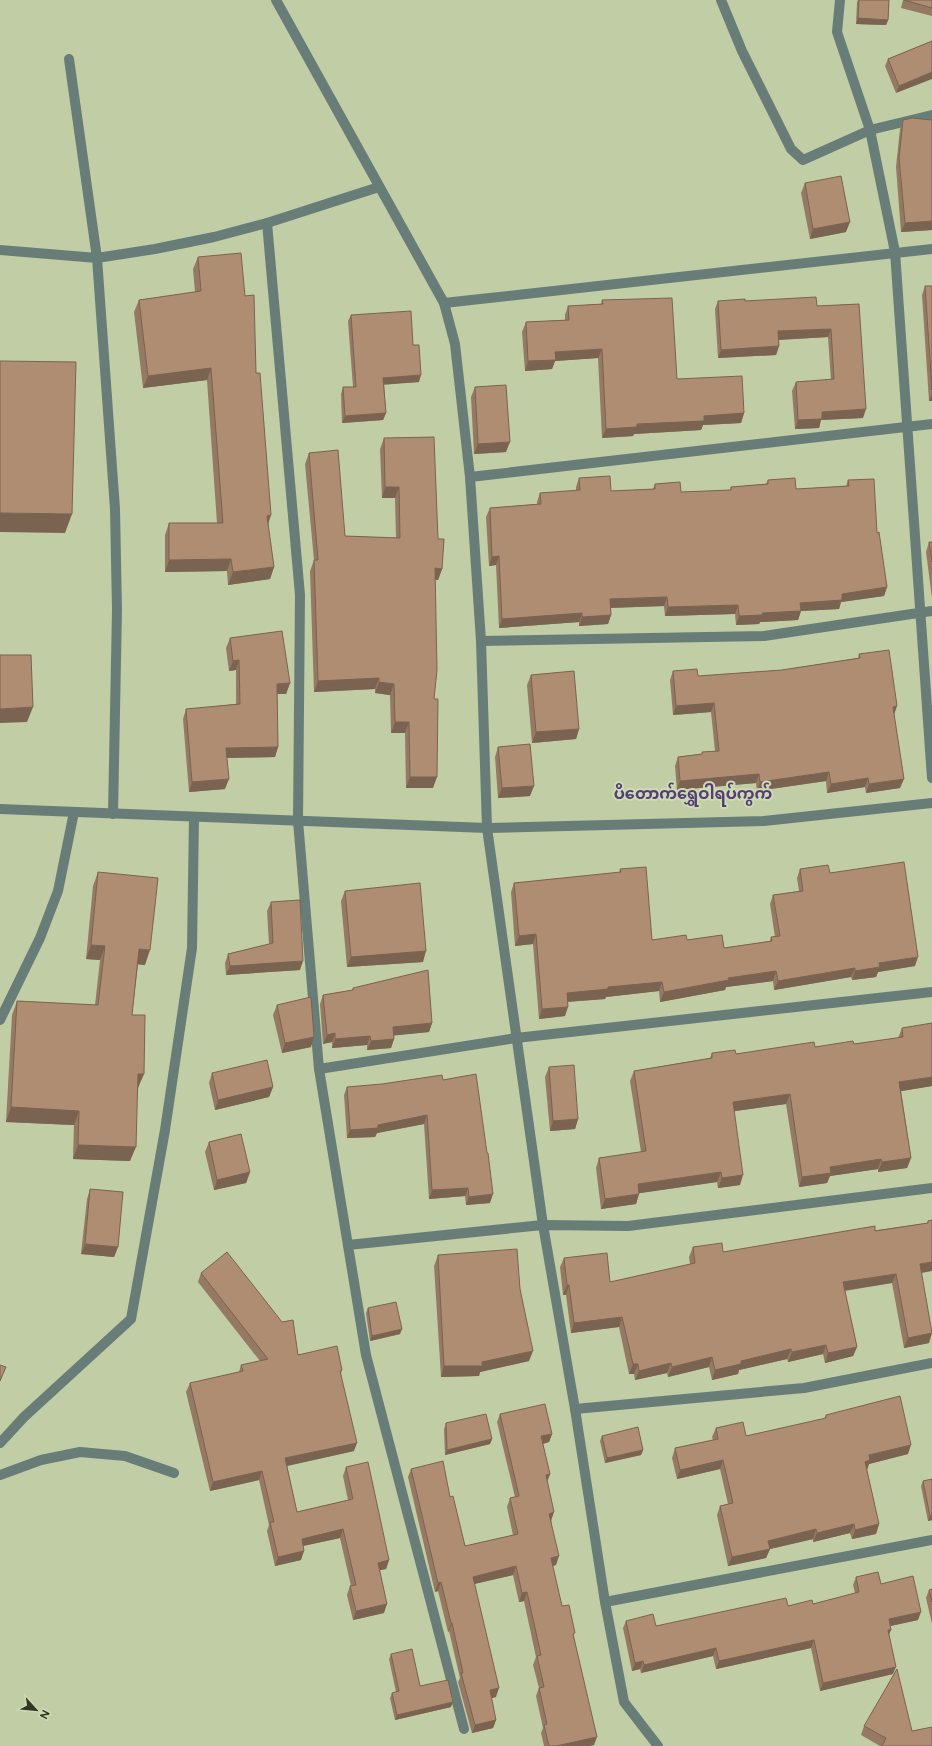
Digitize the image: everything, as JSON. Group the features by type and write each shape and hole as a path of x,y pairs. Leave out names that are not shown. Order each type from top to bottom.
{"street":[{"path":"276,0 444,303 455,344 470,477 481,641 487,828 543,1225 575,1408 605,1602 624,1702 658,1746"},
{"path":"721,0 742,51 791,149 803,160 870,130 932,115"},
{"path":"840,0 838,32 870,130 895,252 932,778"},
{"path":"69,58 97,258 116,509 113,814"},
{"path":"0,250 97,258 214,237 267,223 379,187"},
{"path":"267,223 300,596 298,821 319,1069 366,1355 464,1729"},
{"path":"444,303 932,249"},
{"path":"470,477 932,424"},
{"path":"481,641 764,636 932,611"},
{"path":"0,810 487,828 764,821 932,803"},
{"path":"0,1020 40,938 58,891 74,812"},
{"path":"0,1443 24,1417 131,1319 166,1130 192,948 194,817"},
{"path":"319,1069 516,1038 932,992"},
{"path":"348,1245 543,1225 628,1226 932,1188"},
{"path":"575,1408 804,1388 932,1364"},
{"path":"0,1475 41,1460 80,1452 125,1456 174,1473"},
{"path":"605,1602 932,1540"}],"building":[{"path":"859,0 889,0 888,20 858,18"},
{"path":"904,0 932,0 932,8"},
{"path":"932,41 932,72 899,86 888,59"},
{"path":"912,118 932,120 932,221 905,223 899,158 903,120"},
{"path":"841,176 850,222 813,229 805,183"},
{"path":"241,253 245,296 254,295 256,373 260,373 271,515 267,516 274,567 233,572 231,559 169,560 169,523 223,523 211,368 148,376 139,300 201,291 198,257"},
{"path":"925,286 932,286 932,390"},
{"path":"816,297 817,306 859,304 866,409 822,412 822,419 798,420 796,382 834,379 831,329 778,331 779,346 721,350 718,301"},
{"path":"672,298 677,379 742,376 744,413 704,416 704,421 637,424 637,427 606,429 602,349 555,352 556,360 528,361 526,322 569,320 568,306 603,304 602,300"},
{"path":"411,311 413,345 419,345 421,375 383,378 386,413 345,416 343,387 356,387 351,315"},
{"path":"0,361 76,362 72,514 0,513"},
{"path":"506,385 510,442 478,444 475,387"},
{"path":"434,437 438,539 444,539 442,569 435,568 437,670 434,699 438,699 437,777 410,777 409,722 395,722 394,684 379,682 379,678 318,681 314,560 318,560 309,453 338,450 345,536 400,538 399,487 385,487 384,438"},
{"path":"610,476 611,491 655,489 655,484 680,482 681,492 731,490 731,487 768,484 768,480 795,478 796,489 849,486 848,480 874,479 877,533 879,532 887,587 842,594 842,600 800,603 801,611 762,613 763,615 739,616 738,605 668,607 667,597 610,599 611,615 582,617 582,613 502,619 499,556 492,557 490,508 541,504 540,493 580,490 579,478"},
{"path":"929,542 932,542 932,562"},
{"path":"282,631 290,683 277,684 278,747 226,748 229,779 192,782 186,709 240,704 239,660 233,661 230,638"},
{"path":"889,650 897,706 893,707 904,779 869,784 868,778 831,784 829,772 760,782 759,774 680,781 678,757 702,754 702,752 719,751 714,703 676,706 673,671 697,669 698,676 782,670 860,658 859,654"},
{"path":"0,655 31,655 33,707 0,709"},
{"path":"574,671 579,729 536,732 531,675"},
{"path":"530,744 534,786 502,788 498,747"},
{"path":"904,862 918,957 879,963 880,967 855,971 855,968 778,981 776,971 728,978 729,980 664,992 662,982 608,987 608,989 567,993 568,1007 542,1009 536,934 519,936 514,883 621,872 620,869 646,867 652,940 686,935 687,940 722,935 724,948 772,941 771,937 780,936 773,895 803,891 800,869 828,865 830,873"},
{"path":"98,872 158,878 150,950 139,949 132,1015 145,1015 144,1074 138,1074 136,1147 78,1145 79,1111 11,1107 17,1001 98,1005 105,946 91,945"},
{"path":"420,883 426,951 351,957 345,891"},
{"path":"300,900 303,961 230,966 228,954 273,943 271,902"},
{"path":"428,970 432,1023 393,1027 394,1039 371,1041 370,1036 335,1039 335,1033 327,1035 323,995 353,990 353,988"},
{"path":"311,997 314,1037 285,1043 277,1005"},
{"path":"932,1023 932,1077 899,1082 911,1158 882,1162 881,1159 830,1167 831,1173 802,1177 790,1094 733,1102 743,1175 722,1178 721,1172 638,1184 639,1194 605,1199 599,1158 646,1151 634,1071 712,1058 712,1053 735,1050 736,1054 814,1042 815,1047 853,1041 854,1044 903,1037 902,1028"},
{"path":"267,1060 273,1087 218,1100 212,1073"},
{"path":"574,1065 578,1119 553,1121 549,1067"},
{"path":"476,1074 493,1194 469,1197 468,1188 432,1190 427,1115 378,1125 378,1128 350,1130 347,1087 382,1084 442,1075 443,1080"},
{"path":"241,1134 250,1172 217,1180 209,1142"},
{"path":"90,1189 123,1192 118,1247 85,1244"},
{"path":"932,1220 932,1262 920,1264 932,1333 908,1338 896,1274 843,1282 857,1347 828,1353 826,1345 792,1352 791,1349 741,1361 741,1364 715,1370 712,1357 672,1367 671,1363 639,1371 638,1364 633,1364 622,1317 574,1323 564,1258 607,1253 610,1282 695,1263 693,1247 722,1243 723,1252 875,1226 875,1231 928,1223 928,1221"},
{"path":"517,1249 520,1289 533,1351 482,1362 482,1366 444,1366 438,1255"},
{"path":"227,1252 282,1322 293,1320 298,1355 337,1346 342,1370 340,1371 357,1443 285,1458 297,1512 353,1499 346,1467 368,1462 389,1560 378,1563 387,1604 356,1611 350,1586 356,1585 343,1529 302,1539 304,1551 278,1557 270,1522 274,1522 262,1471 213,1482 190,1383 243,1371 241,1365 268,1359 201,1273"},
{"path":"396,1302 402,1329 372,1336 368,1308"},
{"path":"0,1365 6,1367 0,1381"},
{"path":"900,1396 911,1445 869,1455 870,1460 865,1462 879,1524 855,1530 854,1524 817,1533 816,1529 768,1541 770,1549 732,1557 720,1506 733,1503 723,1460 680,1470 675,1448 718,1439 716,1428 743,1422 746,1436 826,1418 826,1415"},
{"path":"545,1404 552,1434 541,1436 550,1474 546,1475 554,1512 549,1514 559,1556 551,1558 562,1606 569,1605 575,1633 573,1634 597,1737 556,1746 549,1746 544,1725 547,1724 539,1688 544,1687 537,1656 541,1655 527,1592 522,1593 516,1566 473,1577 499,1688 490,1690 496,1720 475,1725 461,1673 463,1673 452,1623 441,1582 438,1583 411,1469 443,1461 450,1497 453,1496 465,1546 518,1534 510,1498 519,1496 500,1414"},
{"path":"486,1414 492,1439 447,1450 446,1423"},
{"path":"638,1427 643,1450 607,1458 602,1436"},
{"path":"932,1479 932,1515 930,1516 923,1481"},
{"path":"878,1572 881,1584 913,1576 921,1612 889,1619 891,1630 888,1630 896,1667 823,1683 814,1640 719,1661 716,1648 644,1665 643,1661 635,1663 626,1621 653,1614 656,1626 786,1598 788,1606 812,1600 813,1604 859,1592 856,1577"},
{"path":"932,1589 932,1602 929,1590"},
{"path":"412,1649 420,1686 448,1680 453,1702 397,1715 392,1693 399,1691 391,1654"},
{"path":"897,1669 912,1731 932,1727 932,1746 882,1746 886,1738 864,1726"}],"district":[{"name":"ပိတောက်ရွှေဝါရပ်ကွက်","path":"693,793"}]}
